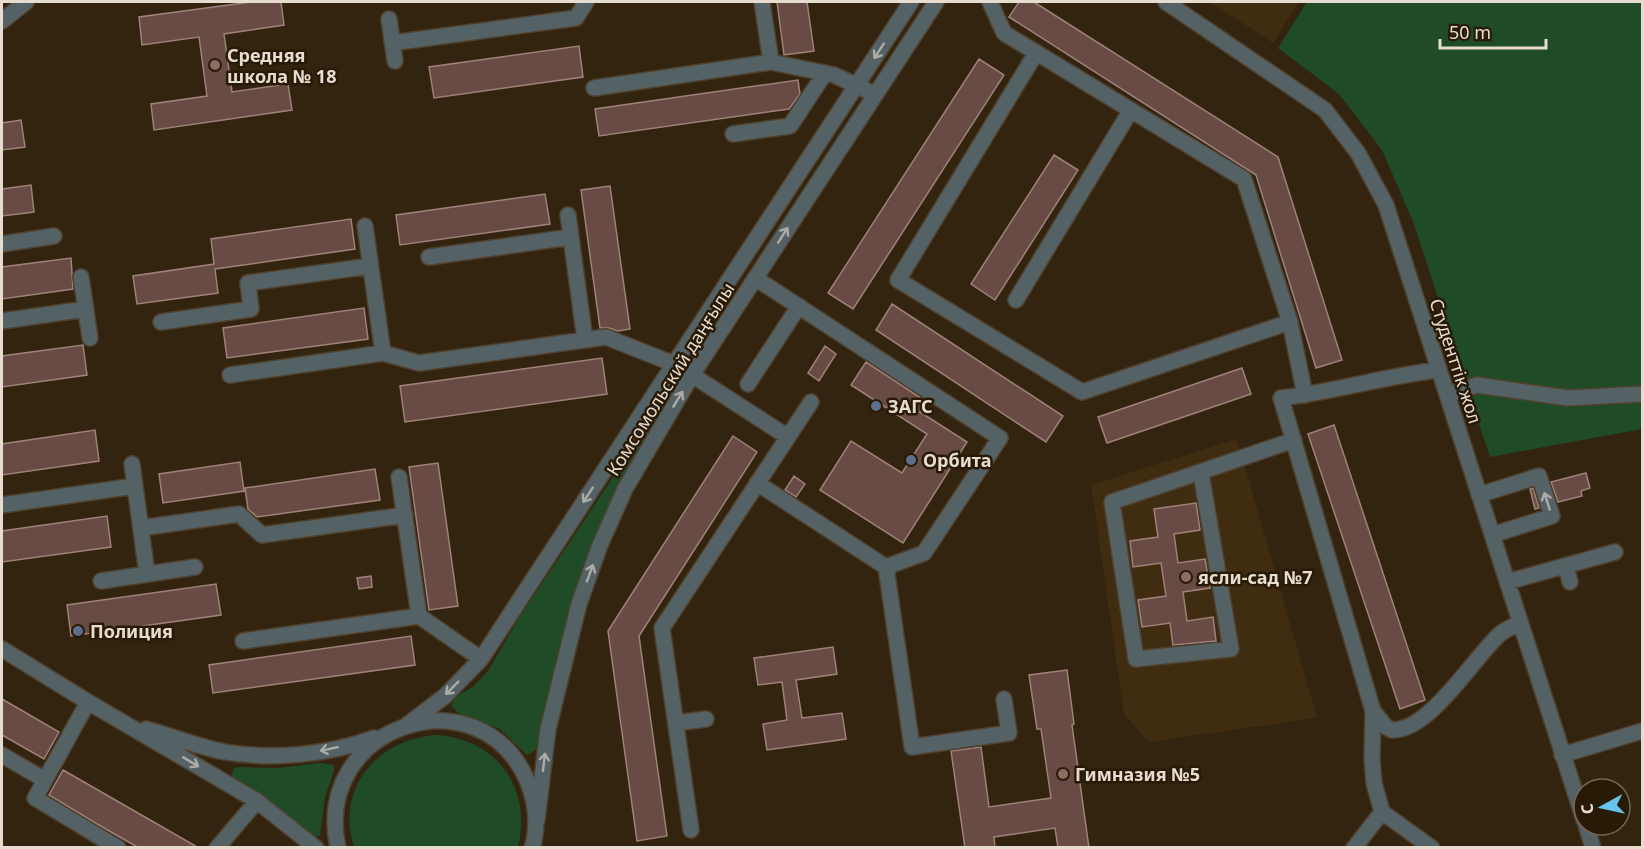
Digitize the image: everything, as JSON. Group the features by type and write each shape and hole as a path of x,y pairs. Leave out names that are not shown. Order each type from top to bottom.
{"street":[{"path":"2,21 26,2"},
{"path":"392,43 576,18 586,2"},
{"path":"762,2 771,62"},
{"name":"Комсомольский даңғылы","path":"407,725 445,696 481,659 911,2"},
{"name":"Комсомольский даңғылы","path":"537,820 548,729 579,604 600,545 624,489 692,375 873,95 936,2"},
{"path":"990,2 1004,33 1244,179 1290,322 1305,395"},
{"name":"Студенттік жол","path":"1166,2 1325,110 1359,153 1386,205 1572,785"},
{"path":"389,19 395,61"},
{"path":"1036,53 898,280 1082,392 1290,322"},
{"path":"594,88 771,62 825,73 857,85 873,95"},
{"path":"733,134 790,126 825,73"},
{"path":"1016,300 1131,110"},
{"path":"568,215 585,339"},
{"path":"365,226 383,353"},
{"path":"2,244 54,236"},
{"path":"429,257 571,237"},
{"path":"161,322 252,309 248,283 370,266"},
{"path":"81,276 90,338"},
{"path":"755,278 1000,438 924,553 886,567"},
{"path":"748,384 799,306"},
{"path":"2,321 86,309"},
{"path":"230,375 383,353 419,363 606,337 674,364"},
{"path":"1432,848 1382,812 1373,771 1373,711 1281,398 1438,370"},
{"path":"692,375 788,437"},
{"path":"1447,395 1477,385 1568,398 1642,394"},
{"path":"691,830 662,628 811,402"},
{"path":"1201,472 1231,649 1136,659 1112,502 1294,440"},
{"path":"132,464 147,574"},
{"path":"1479,495 1539,476 1543,486 1552,516 1492,535"},
{"path":"399,477 419,616"},
{"path":"758,483 886,567 912,747 1009,733 1004,699"},
{"path":"2,505 135,486"},
{"path":"141,528 238,514 262,536 405,515"},
{"path":"1507,582 1615,552"},
{"path":"1566,566 1570,582"},
{"path":"101,581 195,567"},
{"path":"243,641 419,616 481,659"},
{"path":"1373,711 1386,727 1392,730 1410,727 1421,720 1461,681 1502,632 1520,622"},
{"path":"2,649 257,801 316,848"},
{"path":"88,702 35,798 118,848"},
{"path":"676,723 706,719"},
{"path":"123,722 223,751 262,757 303,754 363,742 407,725 434,721 460,724 484,733 505,749 522,770 533,794 537,820 535,844"},
{"path":"1562,755 1642,731"},
{"path":"338,848 335,831 336,802 346,775 363,752 385,734"},
{"path":"2,755 45,780"},
{"path":"217,848 257,801"},
{"path":"1354,848 1382,812"}],"shaded area":[{"path":"1210,2 1299,2 1273,43"},
{"path":"1237,439 1317,718 1149,742 1124,714 1091,485"}],"green space":[{"path":"1307,2 1642,2 1642,429 1490,457 1414,224 1382,150 1339,94 1278,48"},
{"path":"690,357 695,361 616,489 574,594 556,659 539,748 527,755 500,729 462,716 451,706 455,697 474,686 488,671 520,616"},
{"path":"438,735 478,746 506,771 515,787 520,806 521,826 518,847 354,847 350,825 351,805 356,786 366,770 380,756 397,745 416,738"},
{"path":"320,763 334,765 334,771 325,797 320,836 312,837 234,781 232,776 233,769 239,767 277,768"}],"building":[{"name":"Средняя школа № 18","path":"251,2 281,2 284,25 224,34 232,92 288,84 292,110 154,130 151,104 207,96 199,37 142,45 139,17"},
{"path":"777,2 807,2 814,51 784,55"},
{"path":"1019,2 1034,2 1278,157 1342,360 1316,368 1256,175 1009,17"},
{"path":"579,46 583,77 434,98 429,67"},
{"path":"979,59 1004,75 853,309 828,293"},
{"path":"798,80 800,94 789,109 599,136 595,109"},
{"path":"21,120 25,147 2,150 2,123"},
{"path":"1054,155 1078,170 995,300 971,284"},
{"path":"31,185 34,212 2,216 2,189"},
{"path":"610,186 630,329 618,331 600,328 581,190"},
{"path":"545,194 550,224 400,245 396,215"},
{"path":"351,219 355,249 215,269 218,293 137,304 133,276 214,264 211,239"},
{"path":"71,258 73,289 2,299 2,267"},
{"path":"892,304 1063,416 1046,442 876,330"},
{"path":"364,308 368,339 227,358 223,328"},
{"path":"83,345 87,375 2,387 2,356"},
{"path":"825,346 836,354 819,381 808,373"},
{"path":"602,358 607,394 405,422 400,386"},
{"path":"866,362 927,402 920,412 967,442 903,543 820,490 851,441 902,473 927,434 851,385"},
{"path":"1242,368 1251,394 1107,443 1098,417"},
{"path":"1334,425 1425,700 1400,709 1308,434"},
{"path":"95,430 99,461 2,475 2,444"},
{"path":"733,436 757,452 639,636 667,836 637,841 608,631"},
{"path":"240,462 244,491 163,503 159,474"},
{"path":"438,463 458,606 429,610 409,467"},
{"path":"375,469 380,500 257,517 248,509 245,488"},
{"path":"1586,473 1590,488 1581,491 1582,496 1558,502 1551,482"},
{"path":"794,476 805,484 796,497 785,490"},
{"path":"1533,488 1539,508 1535,509 1530,489"},
{"name":"ясли-сад №7","path":"1196,503 1200,530 1174,534 1178,563 1205,559 1210,588 1183,592 1187,621 1213,617 1216,641 1173,645 1170,623 1142,627 1138,600 1166,596 1161,563 1133,567 1130,541 1158,537 1154,509"},
{"path":"107,516 111,547 2,562 2,531"},
{"path":"371,576 372,587 359,589 357,578"},
{"path":"216,584 221,615 71,636 67,605"},
{"path":"411,636 415,665 213,693 209,665"},
{"path":"833,647 837,674 796,680 802,718 842,713 846,739 767,750 763,724 787,720 782,682 758,685 754,658"},
{"name":"Гимназия №5","path":"1067,670 1089,848 1058,848 1055,828 994,837 995,848 965,848 951,751 981,747 989,807 1051,798 1041,729 1037,729 1029,675"},
{"path":"2,699 59,732 44,759 2,735"},
{"path":"63,770 199,848 139,848 97,824 49,795"}],"place":[{"name":"Средняя школа № 18","path":"215,65"},
{"name":"ЗАГС","path":"876,406"},
{"name":"Орбита","path":"911,460"},
{"name":"ясли-сад №7","path":"1186,577"},
{"name":"Полиция","path":"78,631"},
{"name":"Гимназия №5","path":"1063,774"}]}
